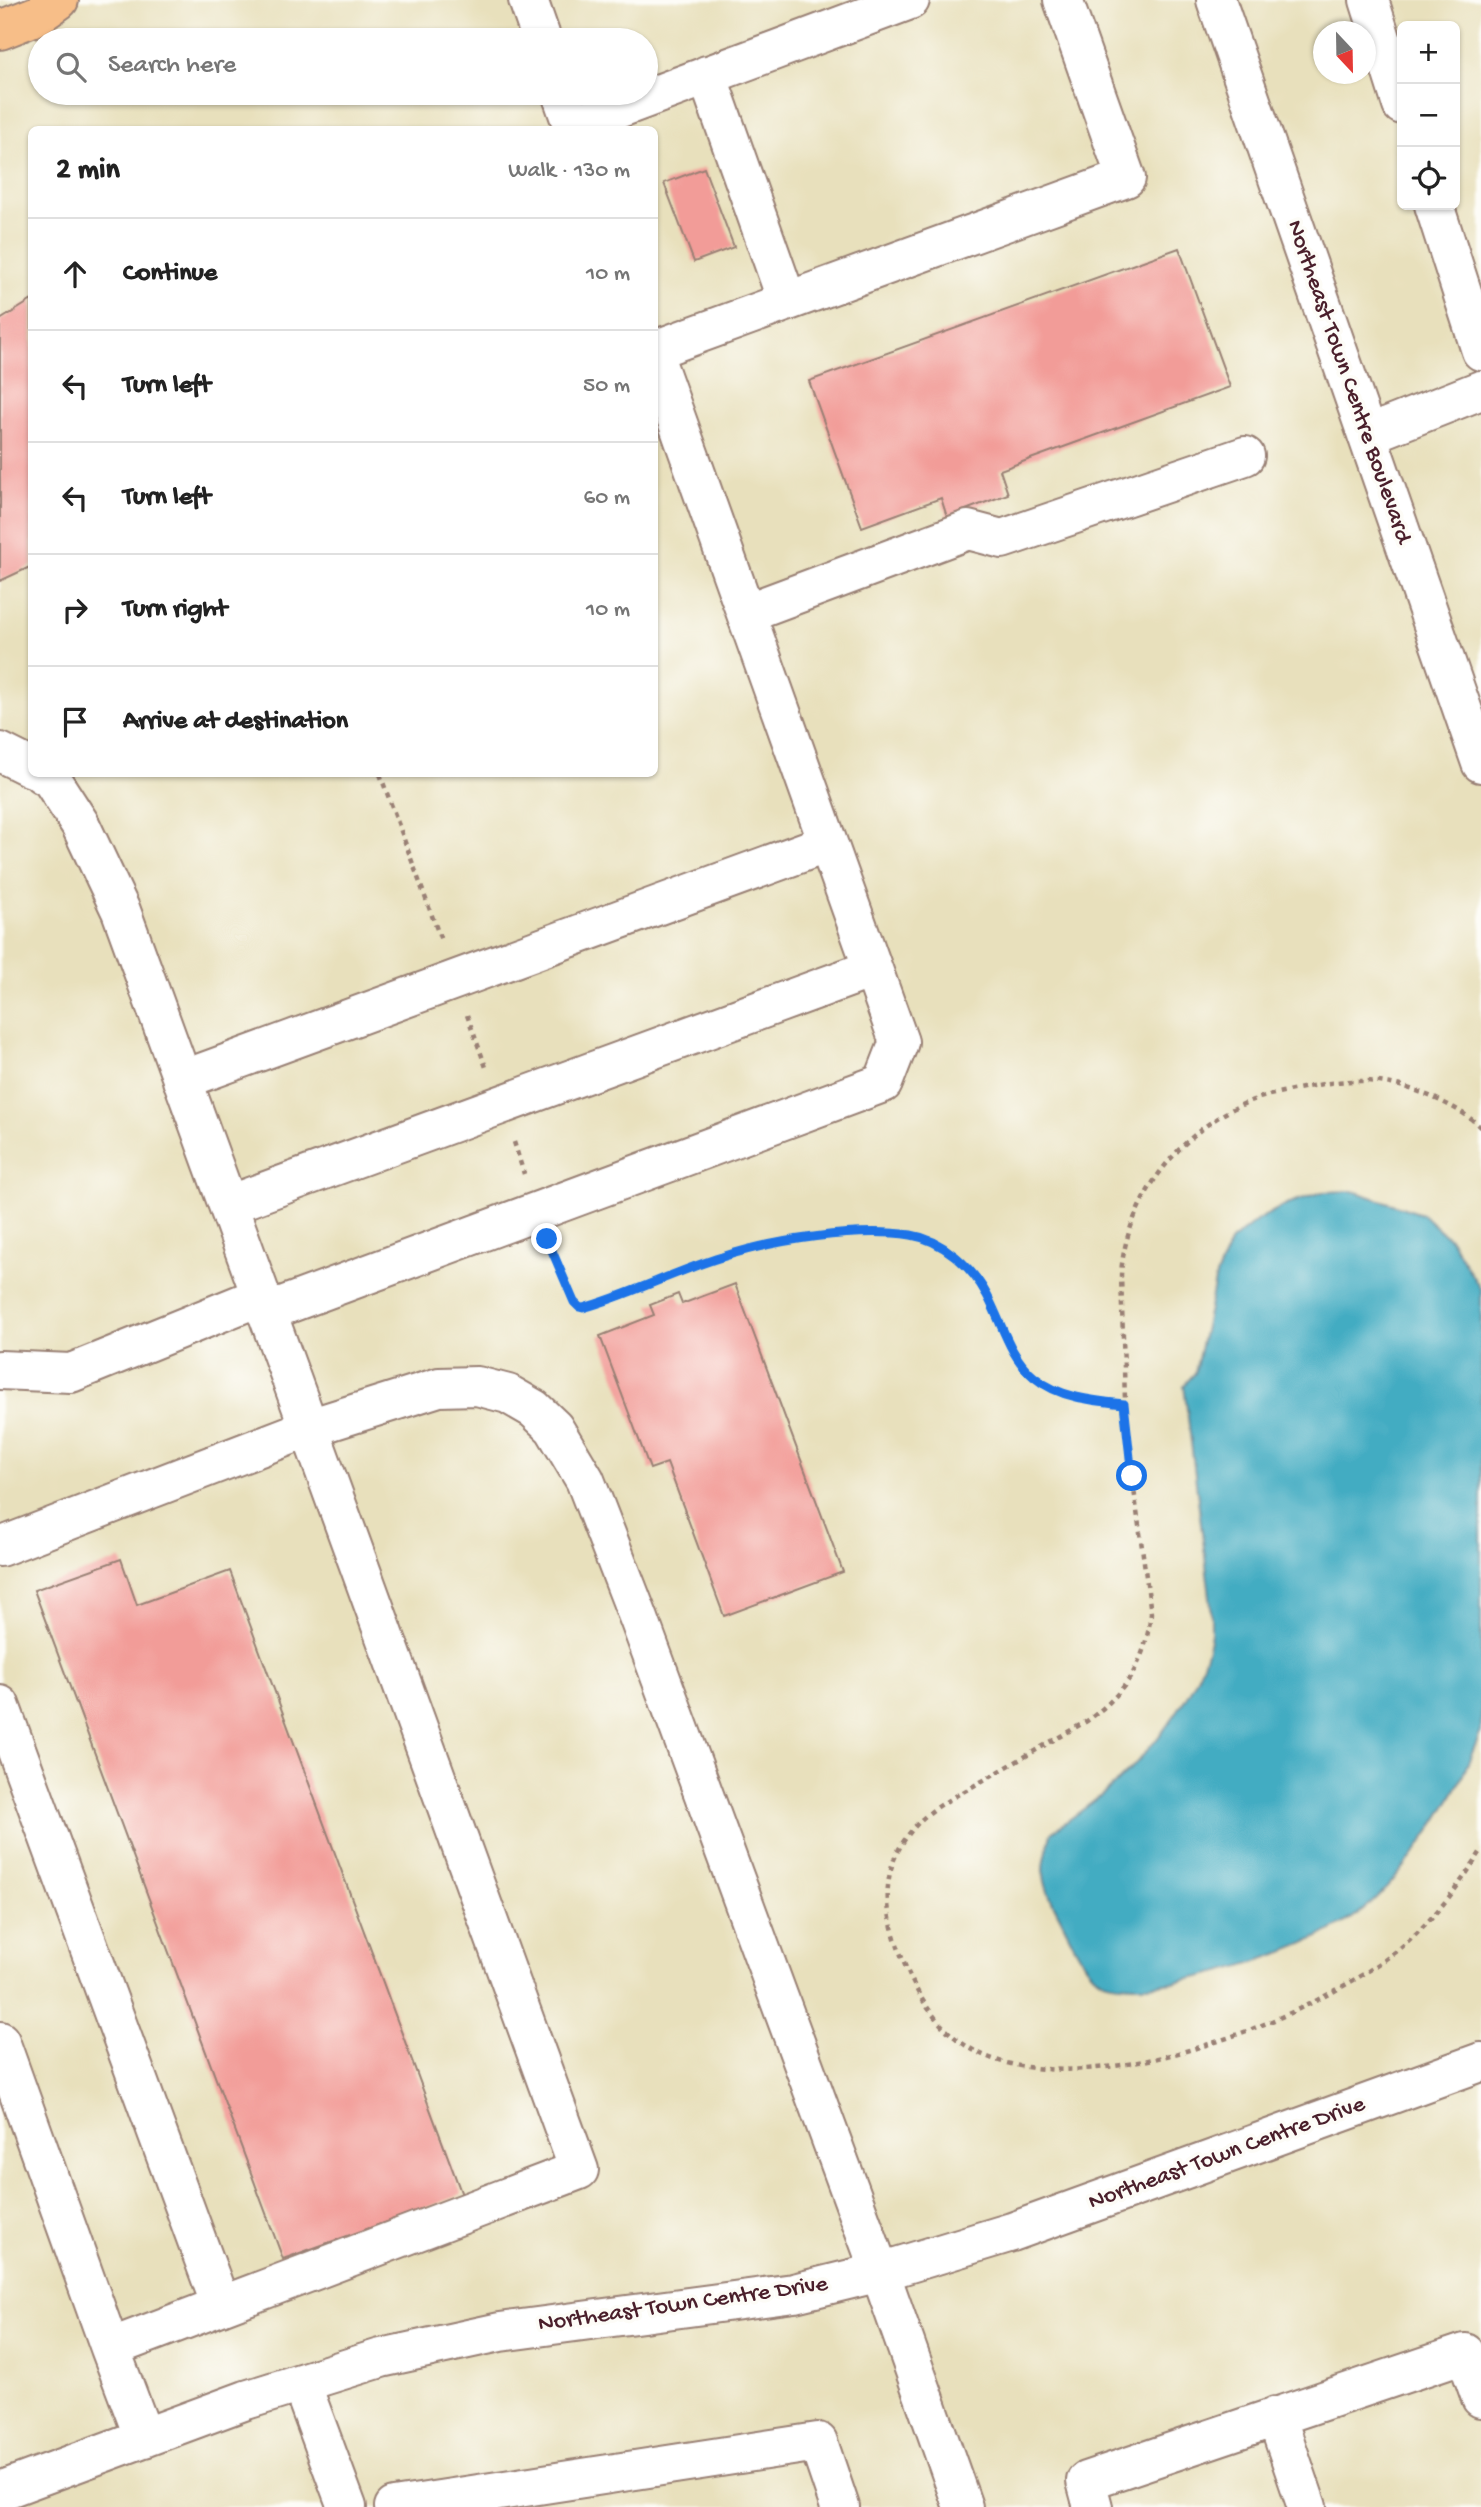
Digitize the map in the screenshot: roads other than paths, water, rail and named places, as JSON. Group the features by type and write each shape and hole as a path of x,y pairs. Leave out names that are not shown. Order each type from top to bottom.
{"main road":[{"path":"0,30 38,15 59,0"}],"street":[{"path":"528,0 538,28"},
{"path":"658,90 707,75 911,0"},
{"path":"658,349 1126,177 1063,0"},
{"name":"Northeast Town Centre Boulevard","path":"1216,0 1481,763"},
{"path":"1368,0 1397,90"},
{"path":"707,75 787,301"},
{"path":"569,116 606,105"},
{"path":"1436,210 1481,351"},
{"path":"0,1370 71,1373 883,1083 899,1042 658,367"},
{"path":"1367,435 1481,390"},
{"path":"746,613 968,530 1002,539 1245,456"},
{"path":"47,777 80,824 121,911 579,2170 110,2347"},
{"path":"182,1080 828,843"},
{"path":"228,1205 872,968"},
{"path":"0,1547 309,1428 439,1387 477,1386 508,1394 534,1409 554,1428 585,1480 639,1619 880,2272 963,2507"},
{"path":"0,1705 221,2305"},
{"path":"0,2041 144,2438"},
{"name":"Northeast Town Centre Drive","path":"0,2491 246,2400 381,2358 500,2332 794,2293 880,2272 1012,2232 1481,2062"},
{"path":"1093,2507 1086,2481 1465,2353 1481,2398"},
{"path":"301,2383 347,2507"},
{"path":"1276,2416 1307,2507"},
{"path":"394,2507 818,2442 840,2507"}],"water":[{"path":"1353,1191 1422,1214 1450,1239 1481,1290 1481,1732 1458,1785 1428,1835 1389,1885 1362,1911 1314,1939 1252,1963 1220,1972 1160,1984 1106,1982 1096,1976 1086,1964 1055,1908 1044,1878 1045,1861 1051,1833 1115,1784 1160,1735 1188,1694 1207,1652 1211,1632 1211,1605 1184,1385 1195,1373 1216,1276 1231,1241 1259,1219 1287,1204 1322,1192"}]}
